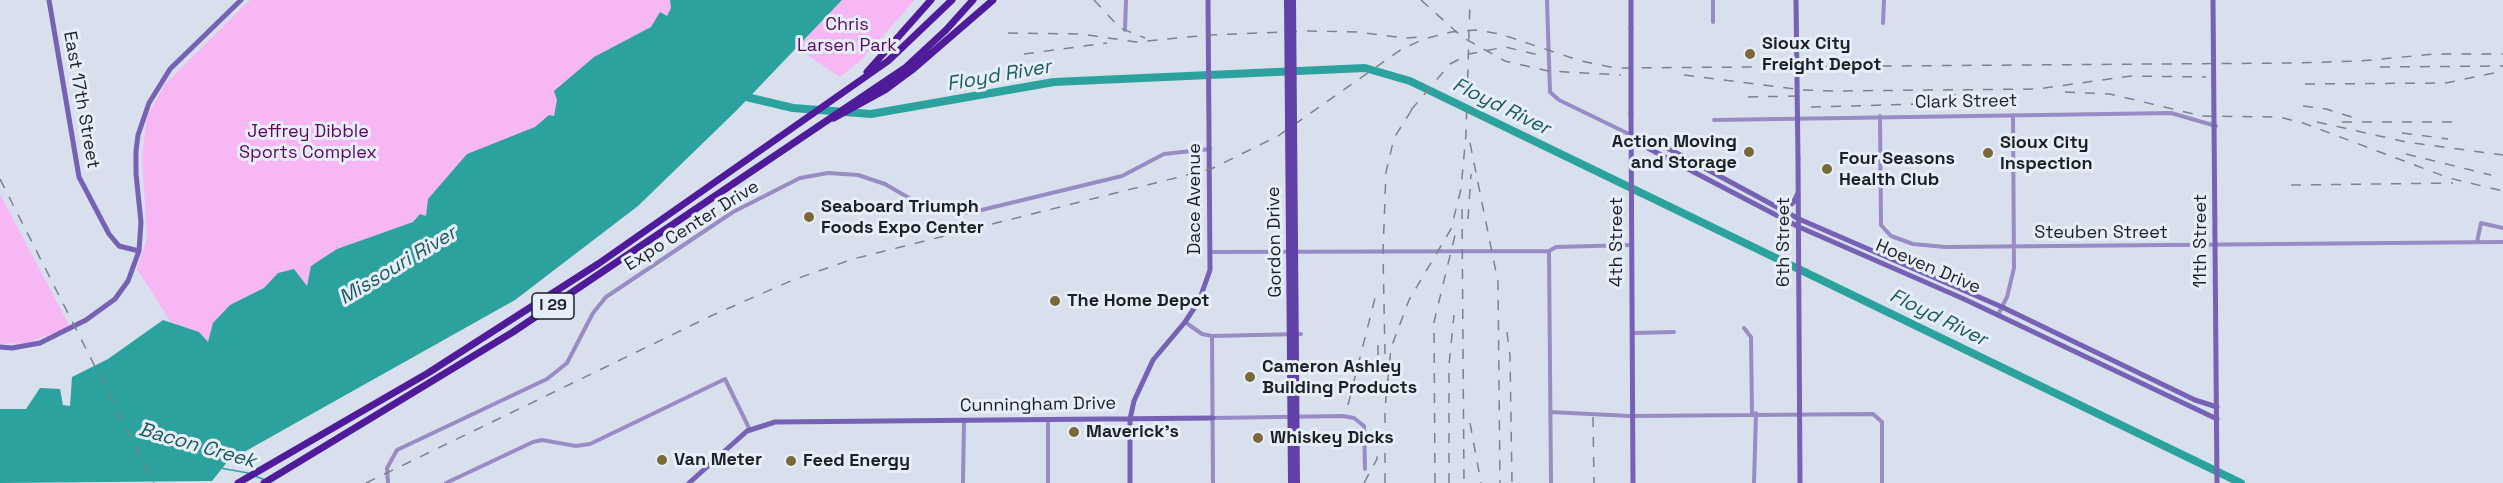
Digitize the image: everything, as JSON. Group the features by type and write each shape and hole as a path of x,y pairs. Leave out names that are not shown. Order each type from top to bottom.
{"highway":[{"path":"884,60 931,0"},
{"name":"I 29","path":"238,483 506,325 828,105 884,60 952,0"},
{"path":"908,69 973,0"},
{"path":"908,69 993,0"},
{"name":"I 29","path":"264,483 513,332 826,120 844,115 908,69"}],"main road":[{"name":"Gordon Drive","path":"1287,0 1291,483"},
{"name":"Gordon Drive","path":"1293,0 1297,483"}],"street":[{"name":"East 17th Street","path":"49,0 79,177 109,234 119,246 139,251"},
{"path":"0,347 12,348 40,343 62,334 104,309 115,299 128,281 139,251 141,222 136,151 138,135 148,103 170,69 242,0"},
{"path":"1125,30 1126,0"},
{"name":"Dace Avenue","path":"1130,483 1130,419 1141,382 1153,360 1185,322 1205,285 1212,252 1208,0"},
{"name":"Hoeven Drive","path":"1548,0 1548,88 1552,95 1568,105 1631,135 1660,144 1799,219 2002,307 2195,399 2217,407"},
{"name":"4th Street","path":"1631,0 1633,483"},
{"path":"1713,0 1713,22"},
{"name":"6th Street","path":"1796,0 1800,483"},
{"path":"1883,23 1884,0"},
{"name":"11th Street","path":"2213,0 2216,126 2217,483"},
{"name":"Clark Street","path":"1714,120 2171,113 2216,126"},
{"path":"1998,315 2012,282 2013,115"},
{"name":"Steuben Street","path":"1880,116 1880,219 1883,230 1903,241 1923,246 2216,246 2503,242"},
{"name":"Hoeven Drive","path":"1631,135 1640,144 1799,227 1998,315 2217,419"},
{"name":"Expo Center Drive","path":"388,483 386,474 389,461 400,448 547,379 567,363 593,313 606,297 733,212 800,178 828,173 858,175 885,184 921,205 941,212 969,213 1122,176 1164,154 1210,149"},
{"path":"1782,209 1792,203 1799,192"},
{"path":"2477,242 2481,223 2503,228"},
{"path":"1212,252 1549,251 1556,247 1632,245"},
{"path":"1549,251 1551,483"},
{"path":"1185,322 1202,334 1212,336 1301,334"},
{"path":"1744,328 1751,337 1754,483"},
{"path":"1633,333 1674,332"},
{"path":"1212,336 1213,483"},
{"path":"446,483 533,442 557,441 576,446 593,442 725,379 750,430"},
{"path":"1550,412 1633,416 1869,413 1878,415 1882,427 1882,483"},
{"name":"Cunningham Drive","path":"689,483 750,430 775,422 1343,416 1353,418 1364,426 1365,469"},
{"path":"1048,420 1048,483"},
{"path":"963,483 964,421"}],"green space":[{"name":"Jeffrey Dibble Sports Complex","path":"250,0 700,0 495,177 194,359 137,269 147,238 142,157 147,117 165,84"},
{"name":"Chris Larsen Park","path":"842,0 915,0 861,60 840,77 797,48"},
{"path":"0,194 70,327 27,343 0,344"}],"water":[{"name":"Missouri River","path":"670,0 842,0 737,110 638,206 515,300 228,461 212,481 0,483 0,409 26,409 40,388 60,389 63,405 70,406 72,377 108,359 163,320 199,332 208,342 213,323 230,305 264,288 278,273 294,269 307,286 311,266 337,249 413,222 420,214 426,216 428,199 467,154 535,127 549,115 554,116 557,100 554,91 594,57 651,27 660,12 667,16 671,8"}],"waterway":[{"name":"Floyd River","path":"738,95 793,108 871,114 1054,82 1365,68 1410,81 2241,483"},
{"name":"Bacon Creek","path":"220,468 248,473"},
{"name":"Bacon Creek","path":"255,476 265,480"}],"railway":[{"path":"1094,0 1120,28 1145,38"},
{"path":"1421,0 1462,37 1505,61 1548,71 1621,75"},
{"path":"1385,483 1385,408 1391,348 1409,300 1451,229 1461,189 1466,134 1470,0"},
{"path":"366,483 713,315 793,280 853,259 1211,169 1278,136 1402,49 1424,39 1451,32 1476,30 1500,34 1581,61 1615,68 2293,63 2360,61 2435,54 2503,54"},
{"path":"1008,33 1081,34 1136,42 1209,35 1309,31 1357,32 1405,38 1420,37"},
{"path":"1024,54 1107,43"},
{"path":"1411,110 1450,64 1469,54 1505,47 1539,55"},
{"path":"2380,67 2503,66"},
{"path":"2305,84 2446,83 2503,71"},
{"path":"1684,75 1803,90 1834,91 2037,89 2131,76 2206,77"},
{"path":"2065,92 2110,94 2202,116 2279,117 2303,123 2449,178 2503,191"},
{"path":"1811,107 1922,104 1956,95"},
{"path":"1748,97 1798,96"},
{"path":"1385,354 1383,252 1386,172 1394,138 1416,103"},
{"path":"2303,106 2326,109 2358,119"},
{"path":"2317,122 2406,142 2503,155"},
{"path":"2342,122 2457,122"},
{"path":"2402,133 2448,139"},
{"path":"1470,143 1498,282 1500,483"},
{"path":"2406,154 2491,175"},
{"path":"1468,219 1471,174"},
{"path":"0,179 154,483"},
{"path":"2291,185 2453,183"},
{"path":"1462,209 1464,483"},
{"path":"1435,483 1434,322 1456,231"},
{"path":"1348,405 1377,290"},
{"path":"1449,483 1449,365 1454,315"},
{"path":"1507,332 1510,356 1512,483"},
{"path":"1378,345 1378,390"},
{"path":"1593,417 1594,483"},
{"path":"1470,423 1481,483"},
{"path":"1364,483 1377,459 1378,444"}],"place":[{"name":"Sioux City Freight Depot","path":"1750,54"},
{"name":"Action Moving and Storage","path":"1749,152"},
{"name":"Sioux City Inspection","path":"1988,153"},
{"name":"Four Seasons Health Club","path":"1827,169"},
{"name":"Seaboard Triumph Foods Expo Center","path":"809,217"},
{"name":"The Home Depot","path":"1055,301"},
{"name":"Cameron Ashley Building Products","path":"1250,377"},
{"name":"Maverick's","path":"1074,432"},
{"name":"Whiskey Dicks","path":"1258,438"},
{"name":"Van Meter","path":"662,460"},
{"name":"Feed Energy","path":"791,461"}]}
